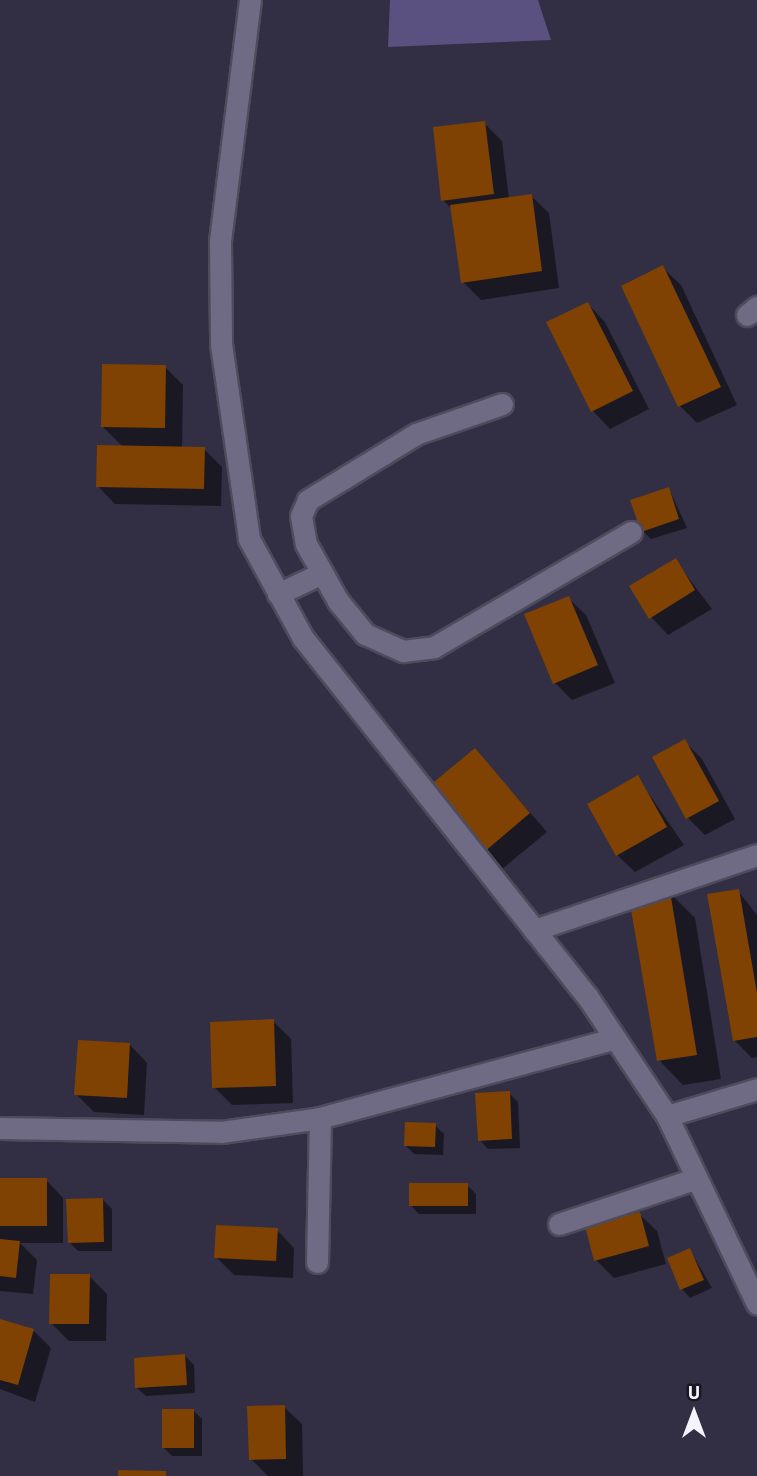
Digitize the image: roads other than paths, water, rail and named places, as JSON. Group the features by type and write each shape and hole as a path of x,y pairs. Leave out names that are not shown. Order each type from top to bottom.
{"street":[{"path":"250,0 220,242 221,344 249,539 303,638 534,930 667,1116 757,1304"},
{"path":"502,404 416,434 308,500 302,530 320,574 365,634 389,648 418,651 631,532"},
{"path":"278,594 320,574"},
{"path":"534,930 757,855"},
{"path":"0,1128 221,1132 320,1118 614,1039"},
{"path":"667,1116 757,1089"},
{"path":"317,1262 320,1118"},
{"path":"559,1224 697,1178"}]}
